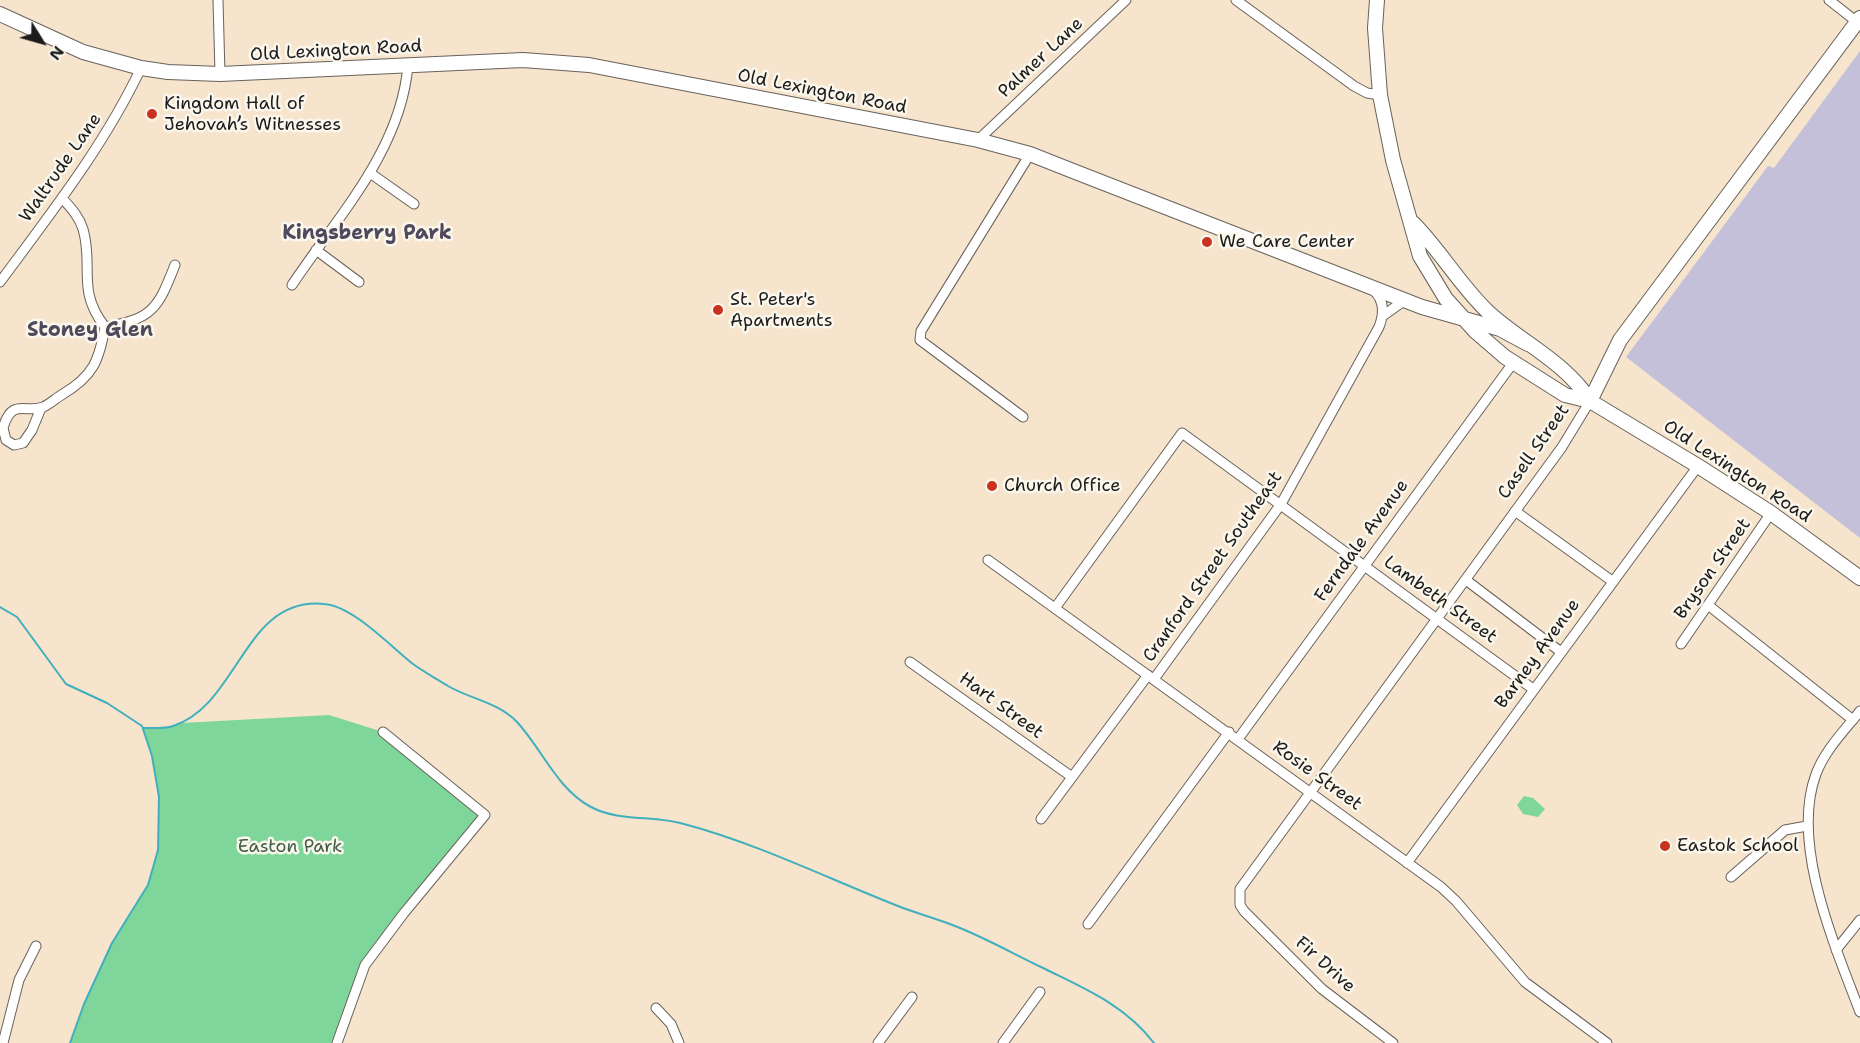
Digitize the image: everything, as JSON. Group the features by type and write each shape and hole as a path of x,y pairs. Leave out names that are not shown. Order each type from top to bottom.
{"street":[{"path":"218,0 220,74"},
{"name":"Palmer Lane","path":"978,140 1126,0"},
{"path":"1236,0 1354,86 1380,95"},
{"path":"1377,0 1375,28 1380,95 1393,160 1413,223 1420,256 1429,273 1466,320 1500,330 1528,344"},
{"path":"1829,0 1859,20"},
{"name":"Old Lexington Road","path":"0,14 83,52 141,68 220,74 523,60 589,65 978,140 1029,154 1405,300 1466,320 1513,363 1565,395 1590,400 1698,466 1771,513 1860,578"},
{"name":"Casell Street","path":"1240,905 1240,889 1562,447 1590,400 1620,340 1859,20"},
{"path":"292,285 370,173 398,116 406,89 408,65"},
{"name":"Waltrude Lane","path":"0,282 62,198 120,111 141,68"},
{"path":"1023,417 920,340 921,331 1029,154"},
{"path":"370,173 414,204"},
{"path":"41,408 32,430 23,443 14,445 6,440 3,428 14,410 21,407 41,408 79,384 92,371 105,327 89,301 84,230 77,216 62,198"},
{"path":"1413,223 1433,243 1473,297 1528,344"},
{"path":"316,250 358,282"},
{"path":"105,327 144,316 154,309 163,295 175,265"},
{"path":"1370,286 1378,294 1384,315"},
{"name":"Cranford Street Southeast","path":"1041,819 1281,504 1380,327 1384,315 1405,300"},
{"name":"Old Lexington Road","path":"1528,344 1578,381 1590,400"},
{"name":"Ferndale Avenue","path":"1238,739 1513,363"},
{"name":"Lambeth Street","path":"1055,608 1182,433 1533,689"},
{"name":"Barney Avenue","path":"1407,863 1698,466"},
{"path":"1515,511 1612,581"},
{"name":"Bryson Street","path":"1681,644 1771,513"},
{"name":"Rosie Street","path":"988,560 1310,790 1456,901 1525,982 1607,1043"},
{"path":"1466,579 1561,652"},
{"path":"1708,605 1853,720"},
{"name":"Hart Street","path":"910,662 1072,777"},
{"path":"1860,711 1826,752 1816,774 1807,826 1826,922 1860,1012"},
{"path":"337,1043 365,965 404,913 485,815 383,732"},
{"path":"1088,924 1228,732"},
{"path":"1731,877 1785,830 1807,826"},
{"name":"Fir Drive","path":"1240,905 1322,989 1393,1043"},
{"path":"1836,950 1860,920"},
{"path":"3,1043 19,980 36,946"},
{"path":"1003,1043 1040,992"},
{"path":"878,1043 912,997"},
{"path":"656,1008 671,1024 679,1043"}],"shaded area":[{"path":"1860,51 1860,538 1626,357 1768,166 1774,168"}],"green space":[{"name":"Easton Park","path":"329,715 383,732 485,815 365,965 337,1043 70,1043 84,1004 112,943 148,885 158,850 159,797 152,756 143,728 165,728 182,723"},
{"path":"1524,796 1533,798 1545,809 1538,817 1523,814 1517,805"}],"waterway":[{"path":"143,728 170,727 195,714 213,697 258,634 276,617 297,606 324,604 335,606 359,619 426,673 509,715 526,733 559,779 579,799 591,807 613,815 673,821 712,832 903,908 946,922 1102,998 1130,1018 1154,1043"},
{"path":"0,607 17,617 66,684 107,703 142,726 152,756 159,797 158,850 148,885 112,943 84,1004 70,1043"}],"place":[{"name":"Kingdom Hall of Jehovah’s Witnesses","path":"152,114"},
{"name":"We Care Center","path":"1207,242"},
{"name":"St. Peter's Apartments","path":"718,310"},
{"name":"Church Office","path":"992,486"},
{"name":"Eastok School","path":"1665,846"}],"district":[{"name":"Kingsberry Park","path":"367,234"},
{"name":"Stoney Glen","path":"90,331"}]}
